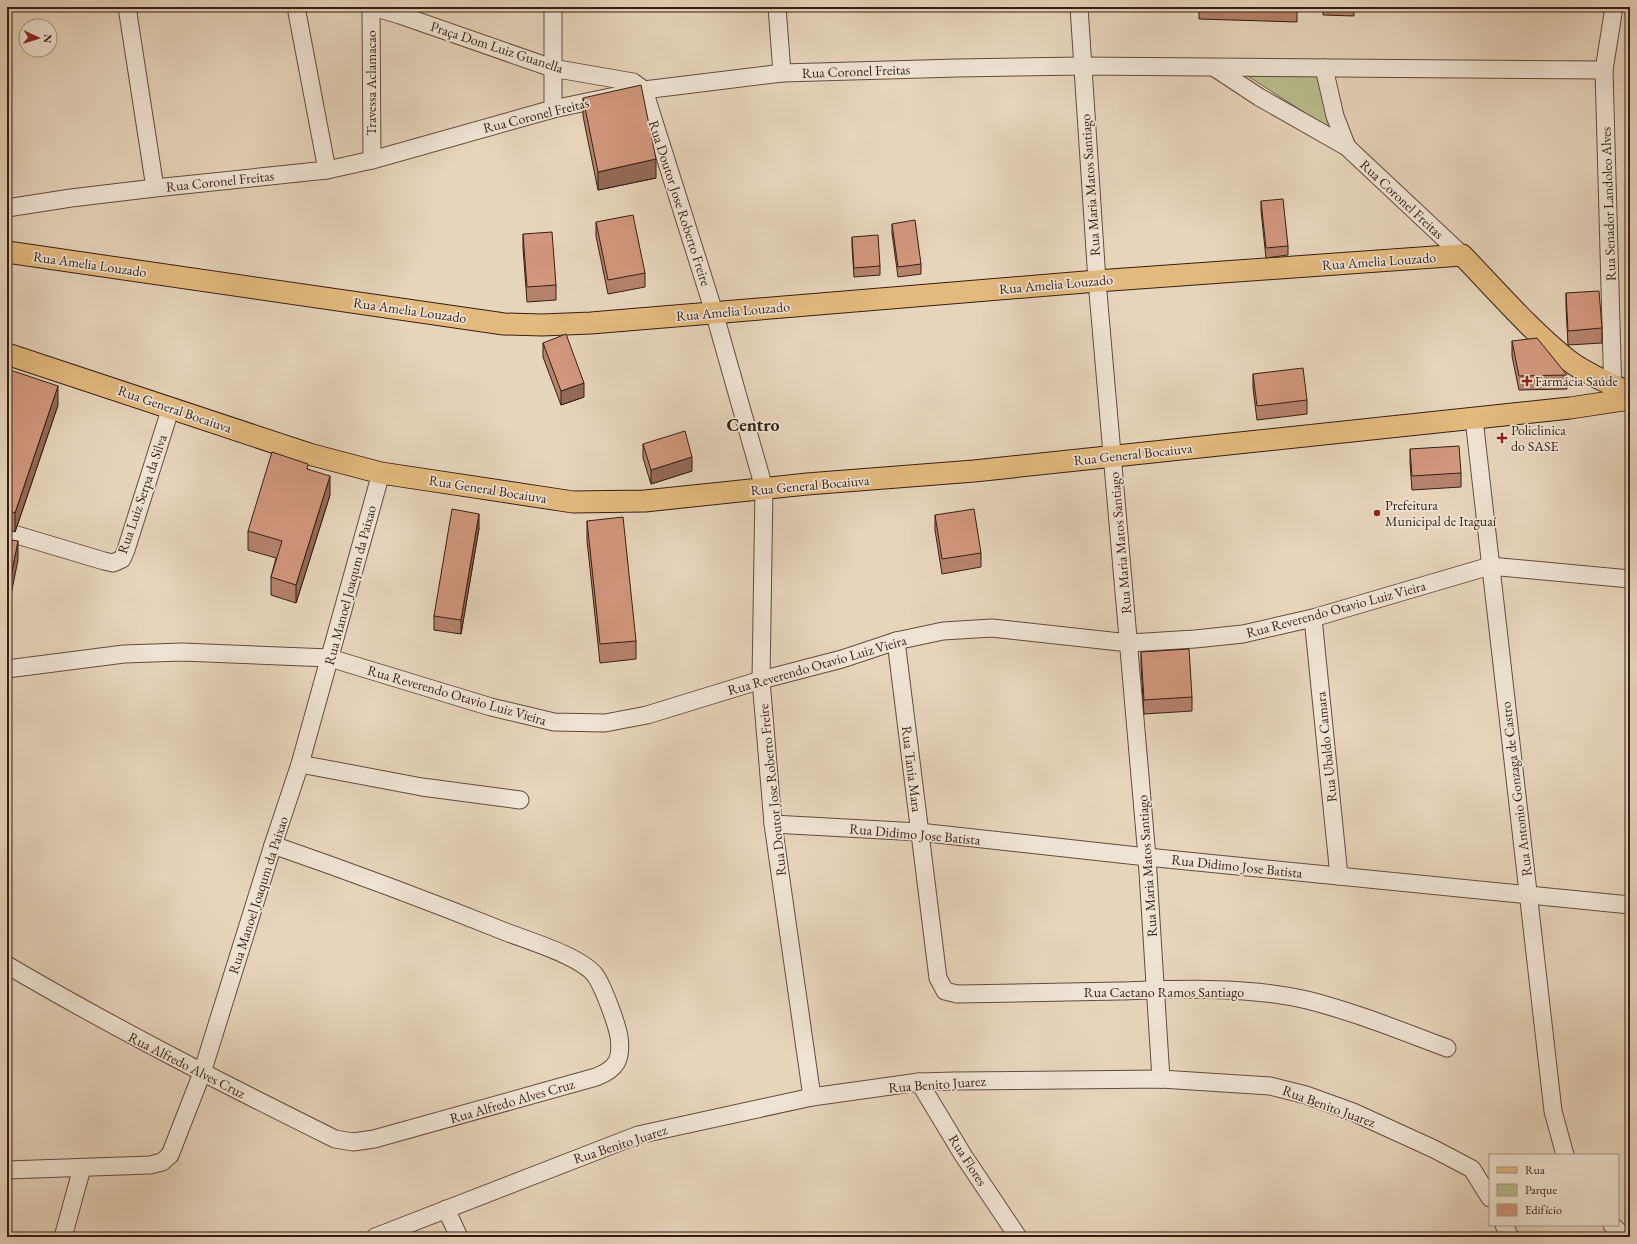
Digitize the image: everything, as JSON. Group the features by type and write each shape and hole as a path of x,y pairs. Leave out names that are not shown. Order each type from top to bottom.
{"main road":[{"name":"Rua Amelia Louzado","path":"7,252 504,324 542,325 584,323 1097,281 1462,255"},
{"name":"Rua Coronel Freitas","path":"1462,255 1550,345 1583,370 1622,394"},
{"name":"Rua General Bocaiuva","path":"7,354 171,407 309,454 381,473 573,502 645,501 764,488 974,471 1570,408 1622,394"},
{"path":"1570,408 1582,396 1585,379 1583,370"}],"street":[{"path":"127,7 155,188"},
{"path":"296,7 327,170"},
{"name":"Praça Dom Luiz Guanella","path":"372,7 400,15 552,68 633,82 644,90"},
{"name":"Travessa Aclamacao","path":"372,7 372,160"},
{"path":"553,7 553,109"},
{"path":"777,7 782,73"},
{"name":"Rua Maria Matos Santiago","path":"1079,7 1081,66 1097,281 1147,857 1161,1080"},
{"name":"Rua Senador Landoleo Alves","path":"1614,7 1604,70 1622,394"},
{"name":"Rua Coronel Freitas","path":"7,208 71,198 155,188 327,170 372,160 553,109 644,90 782,73 1081,66 1604,70"},
{"name":"Rua Coronel Freitas","path":"1215,68 1259,97 1347,147 1462,255"},
{"path":"1324,68 1335,116 1347,147"},
{"name":"Rua Doutor Jose Roberto Freire","path":"644,90 714,312 764,488 761,680 773,824 812,1097"},
{"name":"Rua Luiz Serpa da Silva","path":"7,532 104,561 113,563 122,559 171,407"},
{"name":"Rua Antonio Gonzaga de Castro","path":"1474,419 1553,1111 1562,1154"},
{"name":"Rua Manoel Joaqum da Paixao","path":"7,1170 150,1165 162,1162 170,1155 202,1073 273,845 300,764 381,473"},
{"name":"Rua Reverendo Otavio Luiz Vieira","path":"7,669 124,654 168,652 255,654 330,658 491,707 554,722 605,723 647,716 761,680 842,659 896,642 944,631 992,628 1129,643 1195,639 1243,634 1313,618 1490,566 1630,579"},
{"name":"Rua Ubaldo Camara","path":"1313,618 1339,876"},
{"name":"Rua Tania Mara","path":"896,642 938,978 945,991"},
{"path":"300,764 422,787 520,800"},
{"name":"Rua Didimo Jose Batista","path":"773,824 919,832 1147,857 1630,905"},
{"name":"Rua Alfredo Alves Cruz","path":"7,965 80,1008 202,1073 335,1139 353,1142 374,1139 413,1129 596,1077 606,1073 618,1061 620,1050 618,1035 603,991 595,975 579,963 550,949 407,893 273,845"},
{"name":"Rua Caetano Ramos Santiago","path":"945,991 957,994 1025,994 1229,989 1306,1000 1352,1014 1447,1048"},
{"name":"Rua Benito Juarez","path":"375,1237 638,1135 812,1097 919,1082 1161,1080 1270,1086 1306,1095 1353,1112 1434,1149 1472,1169 1489,1194"},
{"name":"Rua Flores","path":"919,1082 963,1155 1018,1237"},
{"path":"63,1237 82,1168"},
{"path":"446,1209 459,1237"},
{"path":"1504,1226 1510,1237"},
{"path":"1613,1226 1624,1237"}],"green space":[{"path":"1243,73 1316,73 1333,131"}],"building":[{"path":"641,85 656,159 598,172 583,98"},
{"path":"1283,199 1288,246 1266,248 1261,201"},
{"path":"633,215 645,273 608,280 596,222"},
{"path":"915,220 921,264 898,267 892,224"},
{"path":"552,232 556,285 527,287 523,234"},
{"path":"878,235 880,266 854,268 852,237"},
{"path":"1599,291 1602,328 1568,331 1566,293"},
{"path":"566,334 584,383 561,391 543,343"},
{"path":"1537,338 1567,375 1519,376 1512,341"},
{"path":"1303,368 1307,400 1257,406 1253,374"},
{"path":"7,369 58,386 15,513 7,510"},
{"path":"685,431 692,457 651,470 643,444"},
{"path":"1459,446 1461,473 1412,476 1410,449"},
{"path":"272,452 308,464 307,469 330,476 296,585 271,577 282,541 248,531"},
{"path":"452,509 479,514 461,620 434,616"},
{"path":"974,509 981,553 942,559 935,515"},
{"path":"623,517 636,641 600,644 587,521"},
{"path":"7,539 18,541 7,596"},
{"path":"1189,649 1192,697 1144,700 1141,652"}],"place":[{"name":"Farmácia Saúde","path":"1527,381"},
{"name":"Policlinica do SASE","path":"1502,438"},
{"name":"Prefeitura Municipal de Itaguaí","path":"1377,513"}],"district":[{"name":"Centro","path":"753,424"}]}
